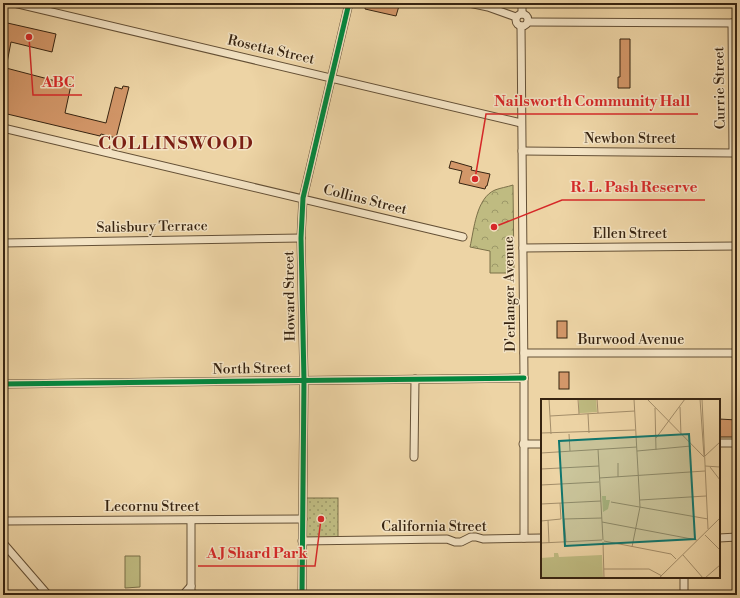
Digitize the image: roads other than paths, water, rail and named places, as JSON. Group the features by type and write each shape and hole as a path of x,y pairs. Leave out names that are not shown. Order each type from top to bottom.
{"street":[{"name":"Rosetta Street","path":"14,3 521,123"},
{"name":"Howard Street","path":"302,595 304,380 301,238 303,198 350,3"},
{"path":"469,3 528,18 524,24"},
{"path":"522,3 516,22 524,24 735,23"},
{"name":"Currie Street","path":"733,153 735,23"},
{"name":"D'erlanger Avenue","path":"524,24 521,123 524,353 524,538"},
{"name":"Collins Street","path":"3,128 463,237"},
{"name":"Newbon Street","path":"522,151 733,153"},
{"name":"Salisbury Terrace","path":"3,243 301,238"},
{"name":"Ellen Street","path":"523,248 737,246"},
{"name":"Burwood Avenue","path":"524,353 737,353"},
{"name":"North Street","path":"3,384 524,378"},
{"path":"414,457 415,379"},
{"path":"720,443 737,443"},
{"path":"523,444 541,444"},
{"name":"Lecornu Street","path":"3,523 6,521 303,519"},
{"path":"191,520 191,595"},
{"name":"California Street","path":"302,540 448,539 455,542 461,542 471,537 476,537 483,540 541,538"},
{"path":"720,538 737,538"},
{"path":"3,543 47,595"},
{"path":"684,578 684,595"},
{"path":"183,595 190,586"}],"place":[{"name":"ABC","path":"29,37"},
{"name":"Nailsworth Community Hall","path":"475,179"},
{"name":"R. L. Pash Reserve","path":"494,227"},
{"name":"A J Shard Park","path":"321,519"}],"district":[{"name":"COLLINSWOOD","path":"176,143"}]}
